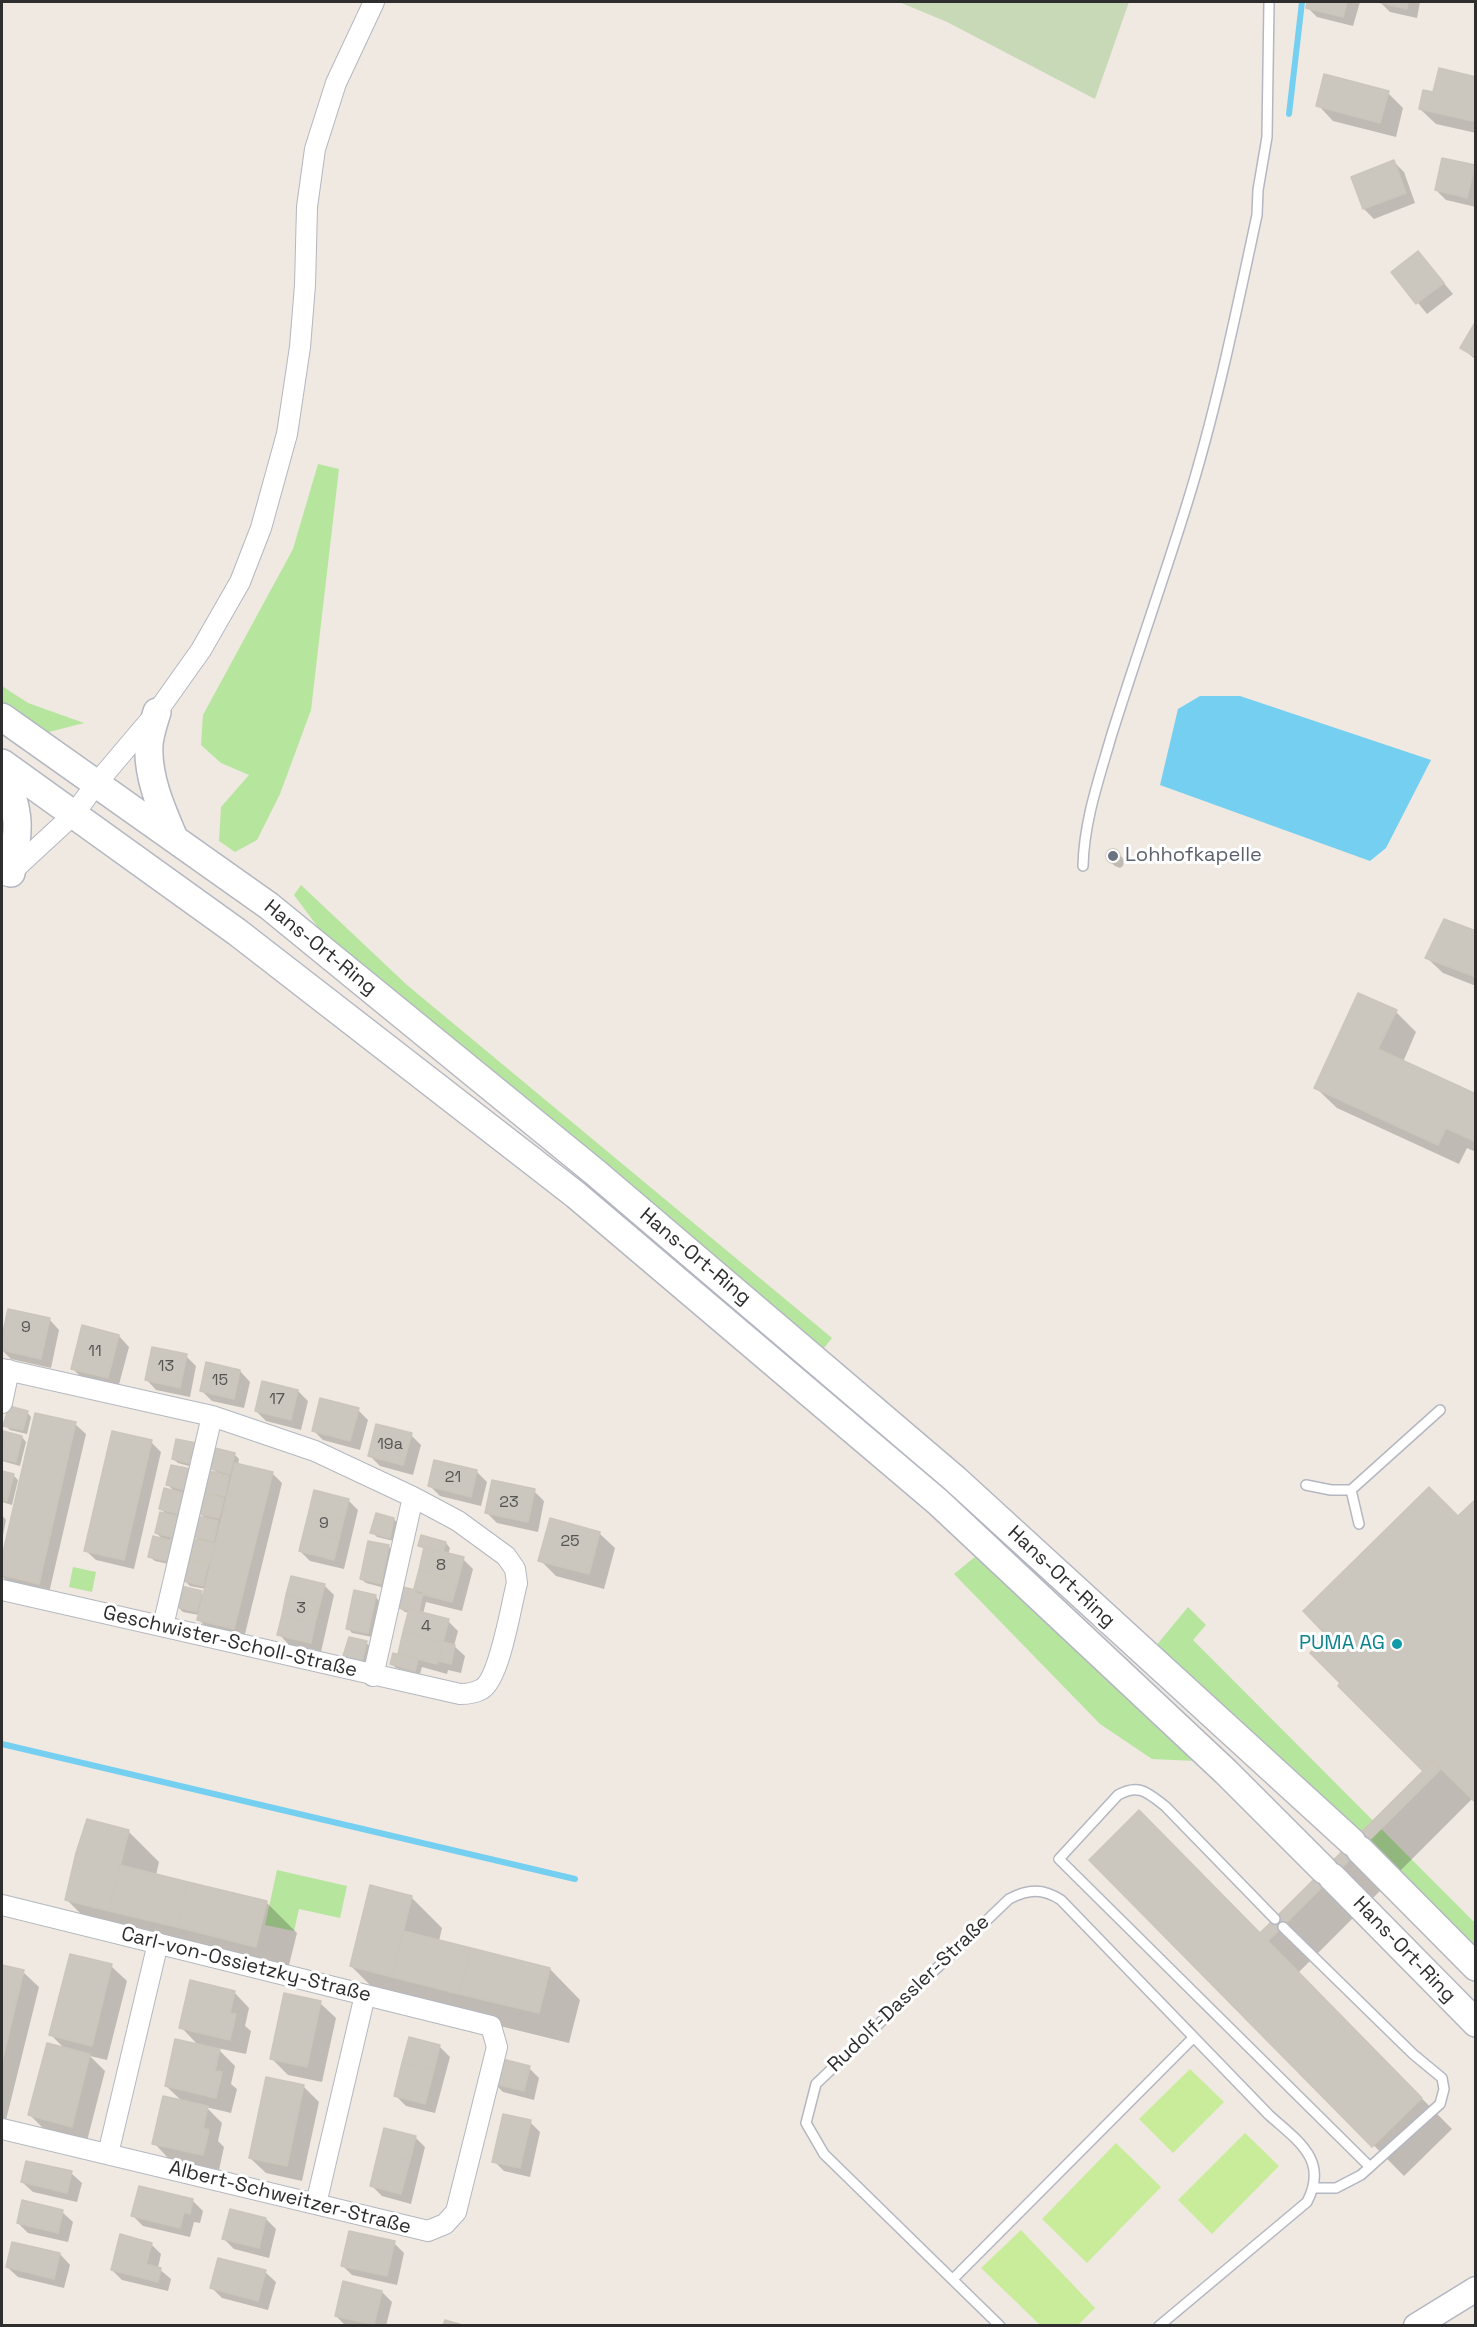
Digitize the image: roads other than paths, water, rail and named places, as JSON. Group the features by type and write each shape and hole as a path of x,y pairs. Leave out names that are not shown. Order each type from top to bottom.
{"main road":[{"path":"157,712 149,742 149,767 174,838"},
{"name":"Hans-Ort-Ring","path":"2,717 269,906 596,1173 920,1448 1356,1846 1476,1967"},
{"name":"Hans-Ort-Ring","path":"2,763 237,932 576,1195 938,1502 1226,1772 1476,2023"},
{"path":"2,772 16,805 18,823 17,843 6,876"}],"street":[{"path":"6,876 74,814 96,784 157,712 201,650 240,582 261,528 287,434 300,347 305,285 307,207 315,149 336,83 374,2"},
{"path":"2,1403 5,1369 212,1416 315,1451 413,1497 373,1676"},
{"path":"163,1626 212,1416"},
{"name":"Geschwister-Scholl-Straße","path":"2,1590 373,1676 460,1694 470,1694 484,1688 495,1673 517,1583 515,1569 506,1556 488,1542 458,1521 413,1497"},
{"name":"Carl-von-Ossietzky-Straße","path":"2,1905 491,2026"},
{"path":"108,2154 158,1943"},
{"path":"316,2204 365,1995"},
{"name":"Albert-Schweitzer-Straße","path":"2,2129 428,2231 445,2224 456,2212 497,2047 491,2026"},
{"path":"1416,2325 1476,2289"}],"lane":[{"path":"1083,866 1083,839 1095,790 1130,675 1186,507 1226,361 1257,215 1258,190 1267,137 1269,2"},
{"path":"1306,1485 1341,1491 1352,1490 1440,1410"},
{"path":"1352,1490 1359,1524"},
{"path":"1275,1919 1165,1806 1139,1789 1129,1789 1118,1795 1059,1859 1370,2167"},
{"name":"Rudolf-Dassler-Straße","path":"1000,2325 824,2154 806,2123 816,2084 1009,1899 1030,1891 1051,1893 1061,1900 1193,2038 1303,2146 1312,2160 1314,2188"},
{"path":"1159,2325 1298,2212 1307,2202 1314,2188 1336,2188 1361,2175 1440,2104 1444,2089 1442,2078 1413,2055 1283,1927"},
{"path":"953,2279 1193,2038"}],"water":[{"path":"1200,696 1240,696 1431,760 1386,848 1370,861 1160,785 1178,709"}],"waterway":[{"path":"1289,114 1302,2"},
{"path":"2,1744 575,1879"}],"place":[{"name":"Lohhofkapelle","path":"1113,856"},
{"name":"PUMA AG","path":"1397,1644"}]}
